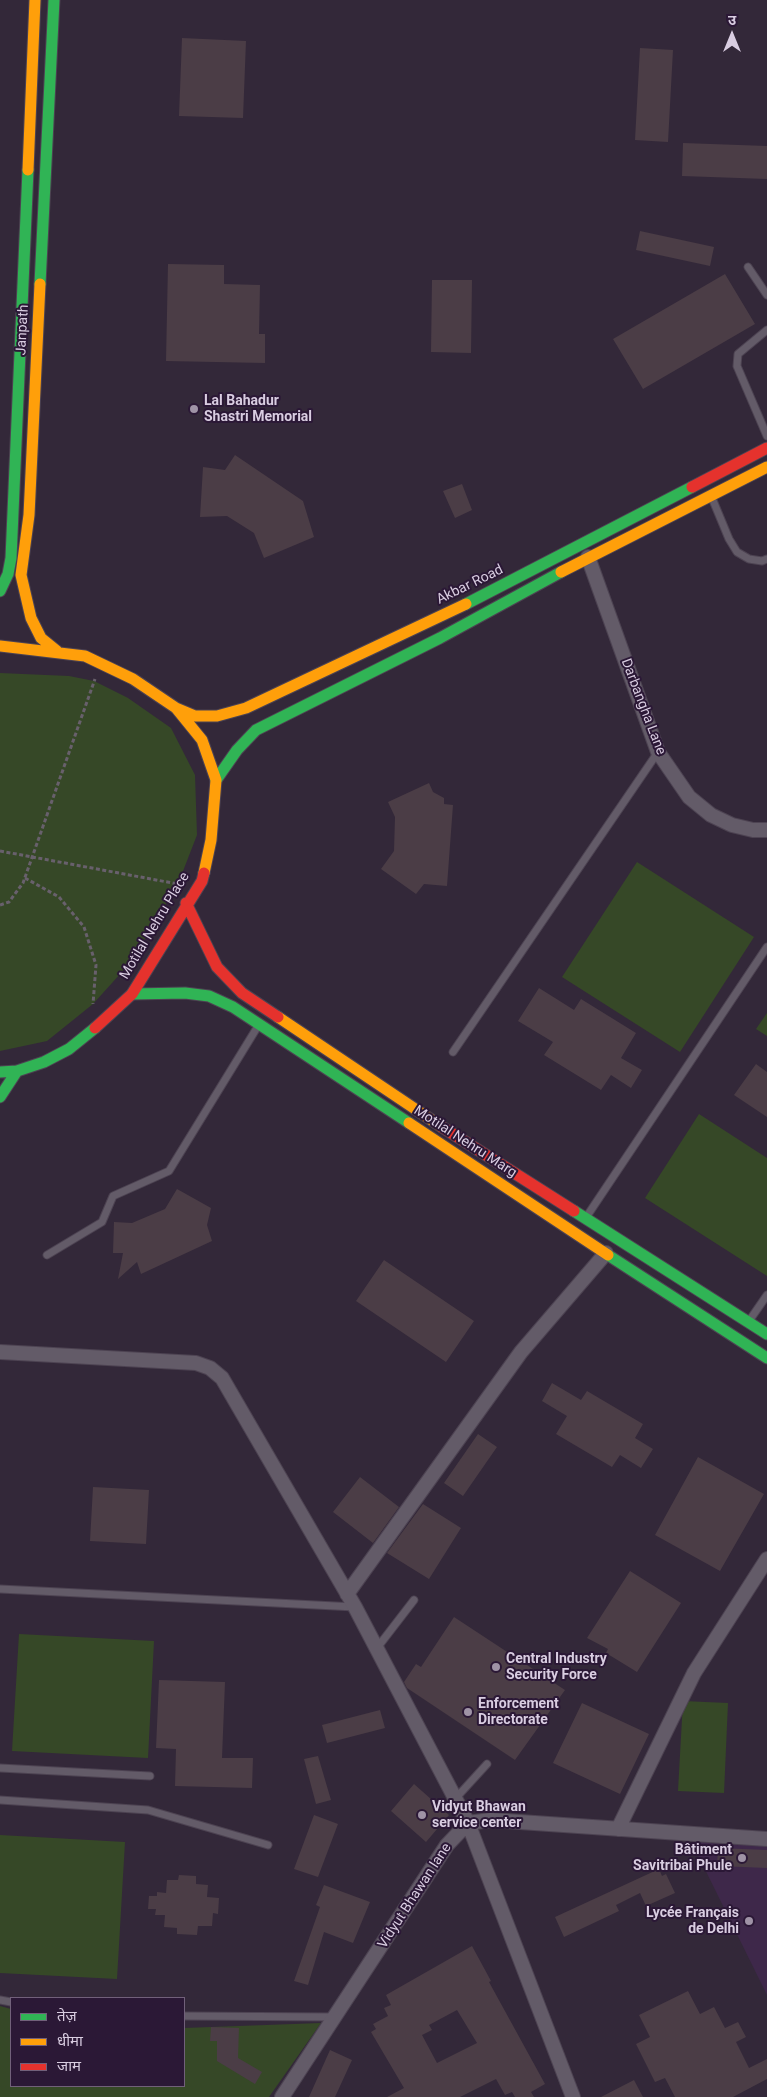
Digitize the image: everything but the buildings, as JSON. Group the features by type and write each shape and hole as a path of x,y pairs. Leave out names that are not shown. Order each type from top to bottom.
{"main road":[{"name":"Janpath","path":"0,591 8,574 11,558 35,0"},
{"name":"Janpath","path":"54,0 29,515 21,575 31,618 41,638 57,651"},
{"name":"Akbar Road","path":"176,708 195,716 217,716 246,708 506,585 767,448"},
{"path":"216,780 237,750 256,730 440,638 588,557 767,467"},
{"name":"Motilal Nehru Place","path":"0,646 57,651 85,656 134,679 176,708 202,740 216,780 211,840 202,881 186,903 132,994 108,1018 69,1049 44,1062 17,1071 0,1072"},
{"name":"Motilal Nehru Marg","path":"186,903 217,966 242,994 585,1219 742,1331 763,1353"},
{"name":"Motilal Nehru Marg","path":"132,994 184,993 209,996 233,1006 259,1025 606,1252 742,1331 767,1334"},
{"path":"0,1097 17,1071"}],"street":[{"name":"Darbangha Lane","path":"588,557 658,752 689,797 711,815 732,825 753,830 767,830"},
{"path":"347,1594 521,1352 570,1292 606,1252"},
{"path":"0,1352 196,1364 210,1368 222,1378 355,1607 468,1823 573,2097"},
{"path":"618,1829 694,1673 767,1559"},
{"path":"468,1823 491,1820 767,1839"},
{"name":"Vidyut Bhawan lane","path":"282,2097 447,1845 468,1823"}],"lane":[{"path":"748,267 767,294"},
{"path":"767,330 738,354 737,366 767,436"},
{"path":"711,495 729,540 738,552 749,559 762,561 767,559"},
{"path":"453,1052 658,752"},
{"path":"576,1233 767,947"},
{"path":"47,1255 102,1222 113,1196 168,1170 259,1025"},
{"path":"742,1331 767,1296"},
{"path":"0,1589 355,1607"},
{"path":"377,1648 414,1600"},
{"path":"455,1799 486,1764"},
{"path":"0,1768 150,1776"},
{"path":"0,1800 148,1810 268,1845"},
{"path":"185,2016 336,2017"}],"path":[{"path":"0,905 10,902 25,878 101,664"},
{"path":"0,851 178,884"},
{"path":"25,878 59,897 84,927 96,964 93,1004"}],"shaded area":[{"name":"Lycée Français de Delhi","path":"691,1841 767,1846 767,1995"}],"green space":[{"path":"0,673 69,676 94,681 128,698 171,728 195,775 197,835 178,884 131,962 93,1004 47,1041 0,1051"},
{"path":"637,862 754,937 680,1052 562,977"},
{"path":"767,1013 767,1036 756,1029"},
{"path":"699,1114 767,1158 767,1276 645,1198"},
{"path":"19,1634 154,1641 148,1758 12,1751"},
{"path":"683,1701 728,1703 724,1793 678,1791"},
{"path":"0,1835 125,1842 117,1979 0,1973"},
{"path":"0,2006 10,2009 10,2087 185,2087 185,2028 321,2023 269,2097 0,2097"}],"traffic: fast":[{"path":"40,284 54,0"},
{"path":"0,591 8,574 11,558 28,170"},
{"path":"466,604 692,487"},
{"path":"216,780 237,750 256,730 440,638 561,572"},
{"path":"132,994 185,993 209,996 233,1007 409,1123"},
{"path":"0,1072 17,1071 44,1062 69,1049 95,1028"},
{"path":"0,1097 17,1071"},
{"path":"574,1211 767,1334"},
{"path":"608,1255 767,1358"}],"traffic: slow":[{"path":"28,170 35,0"},
{"path":"40,284 29,515 21,575 31,618 41,638 57,651"},
{"path":"561,572 767,467"},
{"path":"176,708 195,716 217,716 246,708 466,604"},
{"path":"0,646 85,656 133,679 176,708 202,740 216,780 211,840 204,873"},
{"path":"278,1017 442,1127"},
{"path":"409,1123 608,1255"}],"traffic: jam":[{"path":"692,487 767,448"},
{"path":"95,1028 132,994 202,881 204,873"},
{"path":"186,903 217,967 242,993 278,1017"},
{"path":"442,1127 574,1211"}],"place":[{"name":"Lal Bahadur Shastri Memorial","path":"194,409"},
{"name":"Central Industry Security Force","path":"496,1667"},
{"name":"Enforcement Directorate","path":"468,1712"},
{"name":"Vidyut Bhawan service center","path":"422,1815"},
{"name":"Bâtiment Savitribai Phule","path":"742,1858"},
{"name":"Lycée Français de Delhi","path":"749,1921"}]}
